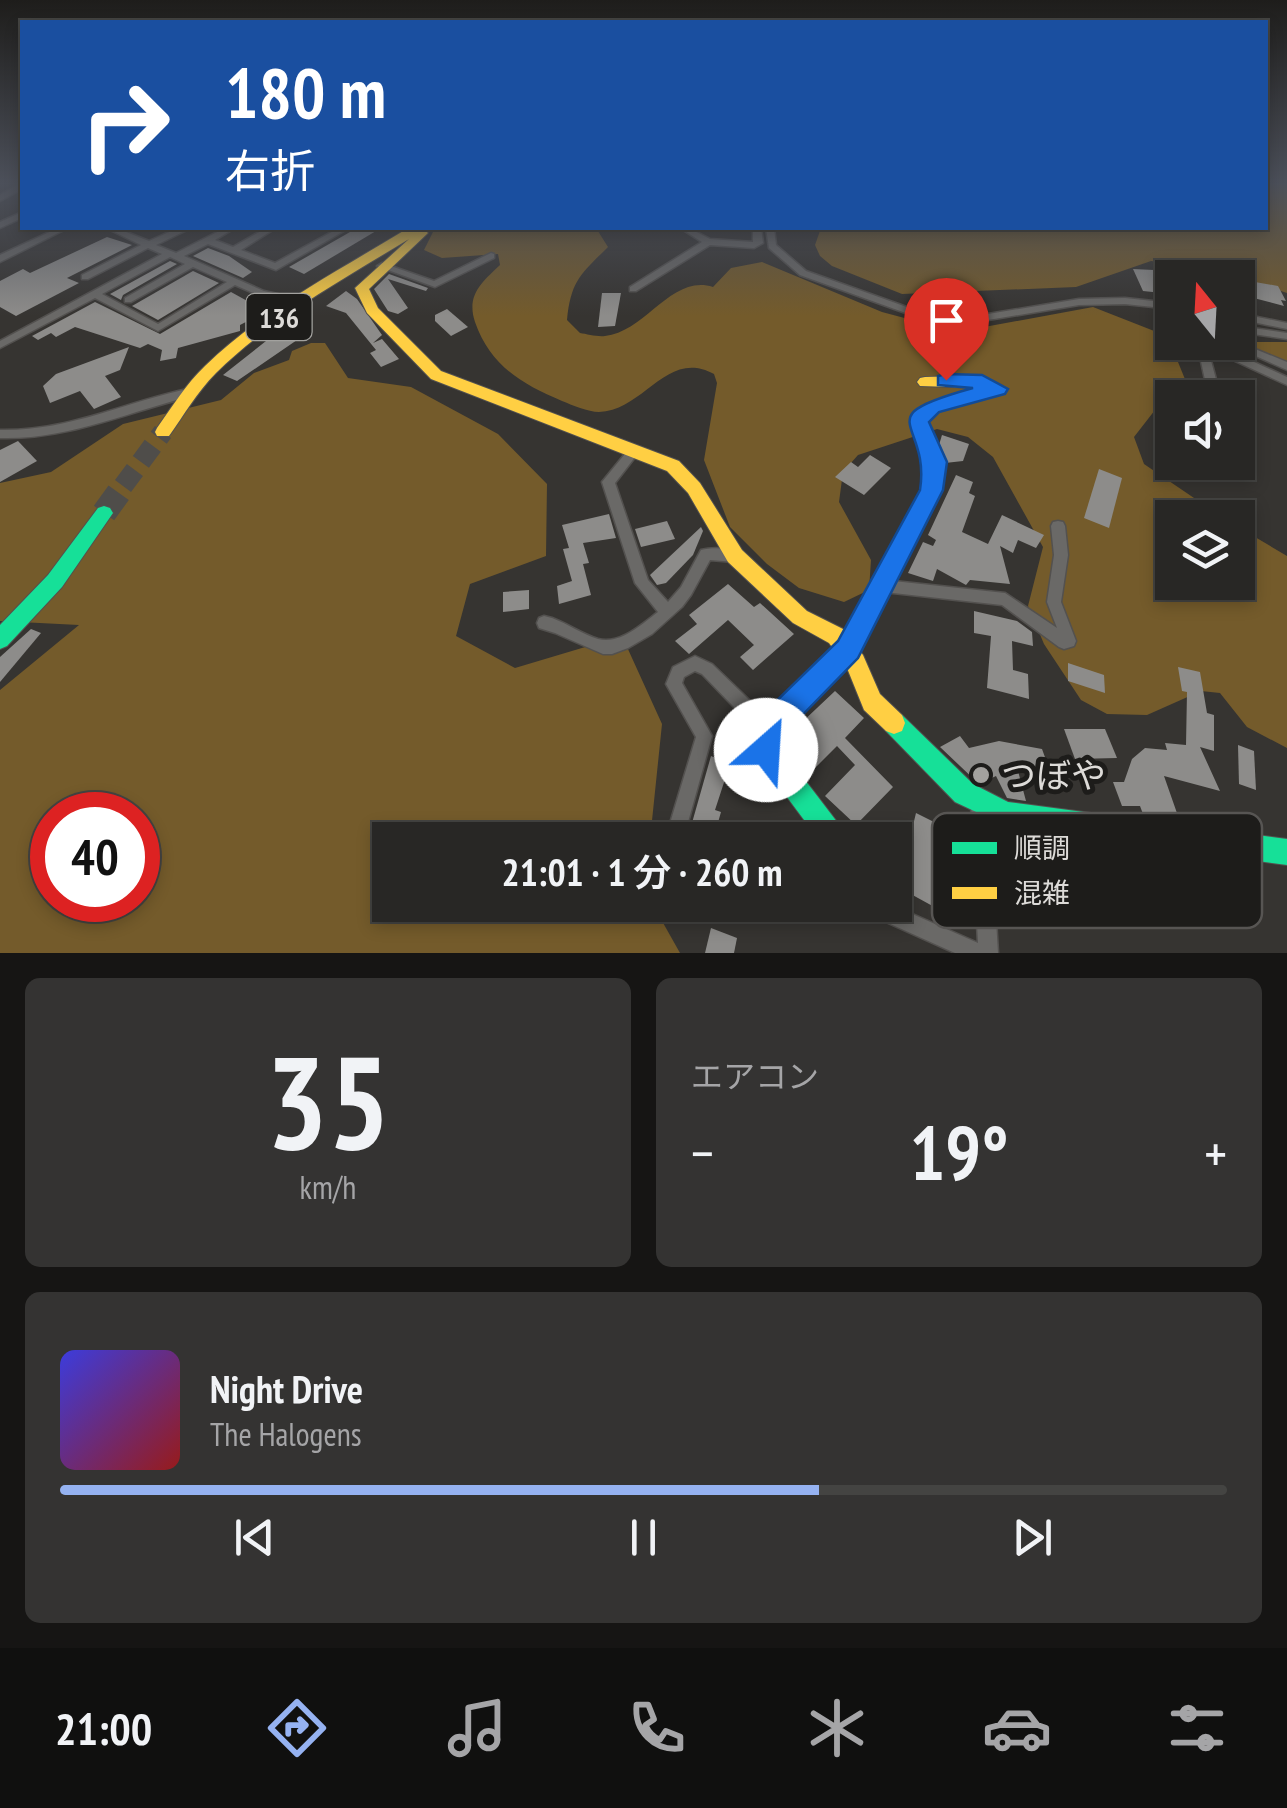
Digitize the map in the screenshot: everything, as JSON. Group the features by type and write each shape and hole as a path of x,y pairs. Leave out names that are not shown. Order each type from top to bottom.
{"main road":[{"name":"136","path":"163,432 220,361 300,302 411,230"},
{"path":"417,230 422,233 365,282 366,302 415,357 436,375 672,466 686,477 735,556 800,618 836,636 848,650 872,702 951,782 980,804 1003,813"},
{"path":"821,822 766,750 768,730 848,650 884,586 935,474 936,462 919,429 919,420 932,407 998,389 982,382 925,382"},
{"path":"0,639 54,581 104,514"},
{"path":"1262,849 1287,852"}],"street":[{"path":"0,259 60,230"},
{"path":"115,230 234,282 300,302"},
{"path":"68,268 87,278 180,230"},
{"path":"0,345 227,230"},
{"path":"232,251 269,230"},
{"path":"207,240 276,268 342,230"},
{"path":"687,230 708,242 754,245 758,243 757,230"},
{"path":"770,230 772,246 803,273 928,318 970,320 1080,302 1155,304"},
{"path":"632,289 708,242"},
{"path":"382,266 435,284 491,256"},
{"path":"128,300 193,263"},
{"path":"95,294 158,328 234,282"},
{"path":"1255,319 1287,326"},
{"path":"1255,331 1287,336"},
{"path":"1211,380 1205,357 1210,350 1224,352 1287,381"},
{"path":"1255,353 1287,366"},
{"path":"0,434 48,432 101,422 137,405 192,392"},
{"path":"633,452 608,482 642,583 667,612"},
{"path":"884,586 1006,599 1064,642 1069,641 1054,602 1061,554 1058,526"},
{"path":"544,622 611,647 639,634 667,612 682,597 706,554 735,556"},
{"path":"679,822 704,736 674,684 678,672 695,663 707,669 768,730"},
{"path":"980,804 980,813"},
{"path":"908,922 977,953"},
{"path":"987,928 988,953"}],"shaded area":[{"path":"1287,227 1287,293 1255,283 1255,260 1155,260 1076,287 902,294 832,266 820,256 815,245 820,230"},
{"path":"434,230 597,230 608,247 579,279 567,320 580,333 595,336 620,332 684,289 698,285 713,287 731,268 762,262 882,312 957,332 1093,307 1155,331 1155,360 1179,360 1185,380 1155,380 1155,410 1134,437 1144,464 1155,471 1155,480 1168,480 1197,500 1155,500 1155,600 1255,600 1255,537 1287,556 1287,748 1247,727 1220,693 1201,691 1147,715 1107,714 1081,700 1044,644 1028,606 1043,547 993,457 968,437 937,429 858,455 843,472 839,502 871,560 869,590 844,602 799,588 767,564 730,527 704,460 717,383 714,374 697,368 683,369 615,409 599,412 575,406 533,388 509,371 481,337 473,312 474,297 500,265 498,254 442,258 424,250"},
{"path":"1255,342 1287,342 1287,361 1255,356"},
{"path":"311,343 325,343 348,378 411,387 498,434 547,484 546,556 470,584 456,636 515,668 622,636 662,724 652,822 372,822 372,922 663,922 680,953 0,953 0,690 79,625 0,621 0,483 51,472 123,424 221,400 254,373 289,360 292,351"}],"building":[{"path":"354,230 378,230 304,274 289,267"},
{"path":"107,237 132,245 67,278 79,283 16,316 0,307 0,281 23,269 30,273"},
{"path":"208,248 229,256 252,272 243,278 193,256"},
{"path":"170,261 177,264 123,295 121,300 110,294"},
{"path":"1133,269 1155,271 1155,292 1143,291"},
{"path":"193,271 219,283 158,320 132,306"},
{"path":"389,274 428,288 426,291 388,279 408,308 398,314 388,311 374,289"},
{"path":"1255,282 1278,286 1286,301 1281,300 1284,306 1255,298"},
{"path":"346,291 357,299 382,335 373,343 382,339 399,359 381,367 370,353 376,350 346,313 326,306"},
{"path":"231,292 251,303 261,300 265,312 240,325 240,331 178,348 176,358 160,361 162,350 148,344 140,348 75,327 56,337 51,333 38,340 32,336 95,302 160,334"},
{"path":"602,293 621,293 615,326 598,327"},
{"path":"309,307 289,337 297,340 237,381 223,375"},
{"path":"447,309 468,327 451,336 435,321 435,315"},
{"path":"129,347 120,370 105,376 121,397 94,409 80,391 50,403 43,386 56,374"},
{"path":"942,435 969,444 963,461 945,463 939,445"},
{"path":"18,441 37,461 0,482 0,450"},
{"path":"870,455 891,468 864,495 835,477 851,462 858,467"},
{"path":"1099,469 1122,478 1109,528 1084,518"},
{"path":"956,475 973,482 969,493 975,496 962,532 988,544 1002,515 1044,535 1036,548 1018,540 1013,553 1000,546 1010,584 970,580 966,585 937,569 933,581 908,573 923,542 933,546 936,540 928,535"},
{"path":"609,514 616,538 583,543 589,563 583,564 591,595 559,604 557,586 572,581 563,549 569,548 562,525"},
{"path":"667,521 675,539 641,547 635,529"},
{"path":"701,527 703,531 693,555 666,583 657,585 650,575"},
{"path":"728,584 754,607 760,603 794,634 753,670 740,657 754,645 728,620 689,654 675,641 697,624 689,615"},
{"path":"529,590 529,609 503,612 503,592"},
{"path":"974,611 1017,621 1032,632 1033,646 1012,641 1013,670 1028,674 1029,699 987,688 991,636 974,633"},
{"path":"31,629 41,633 0,682 0,657"},
{"path":"1068,663 1104,675 1105,693 1068,681"},
{"path":"1178,667 1200,672 1207,713 1214,715 1214,751 1200,747 1220,791 1164,776 1177,813 1143,813 1140,806 1122,806 1113,782 1124,782 1132,759 1145,748 1167,750 1165,743 1186,745 1187,692 1182,691"},
{"path":"835,691 864,718 845,738 893,787 859,822 853,822 825,796 855,765 837,746 808,775 781,742"},
{"path":"1064,729 1105,729 1117,758 1075,759"},
{"path":"960,736 969,748 999,741 1042,749 1050,771 1018,771 1026,801 1007,798 996,776 979,784 940,747"},
{"path":"1238,745 1254,751 1256,790 1239,784"},
{"path":"711,756 730,764 715,810 721,812 718,822 692,822"},
{"path":"916,813 932,821 932,906 912,895 912,829"},
{"path":"711,928 737,938 734,953 705,953"}],"tunnel":[{"path":"123,486 163,432"},
{"path":"104,513 125,484"}],"traffic: fast":[{"path":"821,822 766,750 764,740 786,708 848,649 932,490 934,467 919,420 931,408"},
{"path":"0,639 55,581 104,513"},
{"path":"894,723 964,793 1004,813"},
{"path":"1262,849 1287,852"}],"traffic: slow":[{"path":"163,432 197,384 233,349 310,293 414,230"},
{"path":"415,230 422,233 362,288 372,310 436,375 673,466 694,488 735,556 800,617 836,636 855,662 872,702 894,723"},
{"path":"925,382 982,382 998,389 931,408"}],"place":[{"name":"つぼや","path":"981,775"}],"route":[{"path":"766,750 768,730 786,708 848,650 932,490 936,462 919,429 919,420 932,407 998,389 982,382 946,380"}]}
